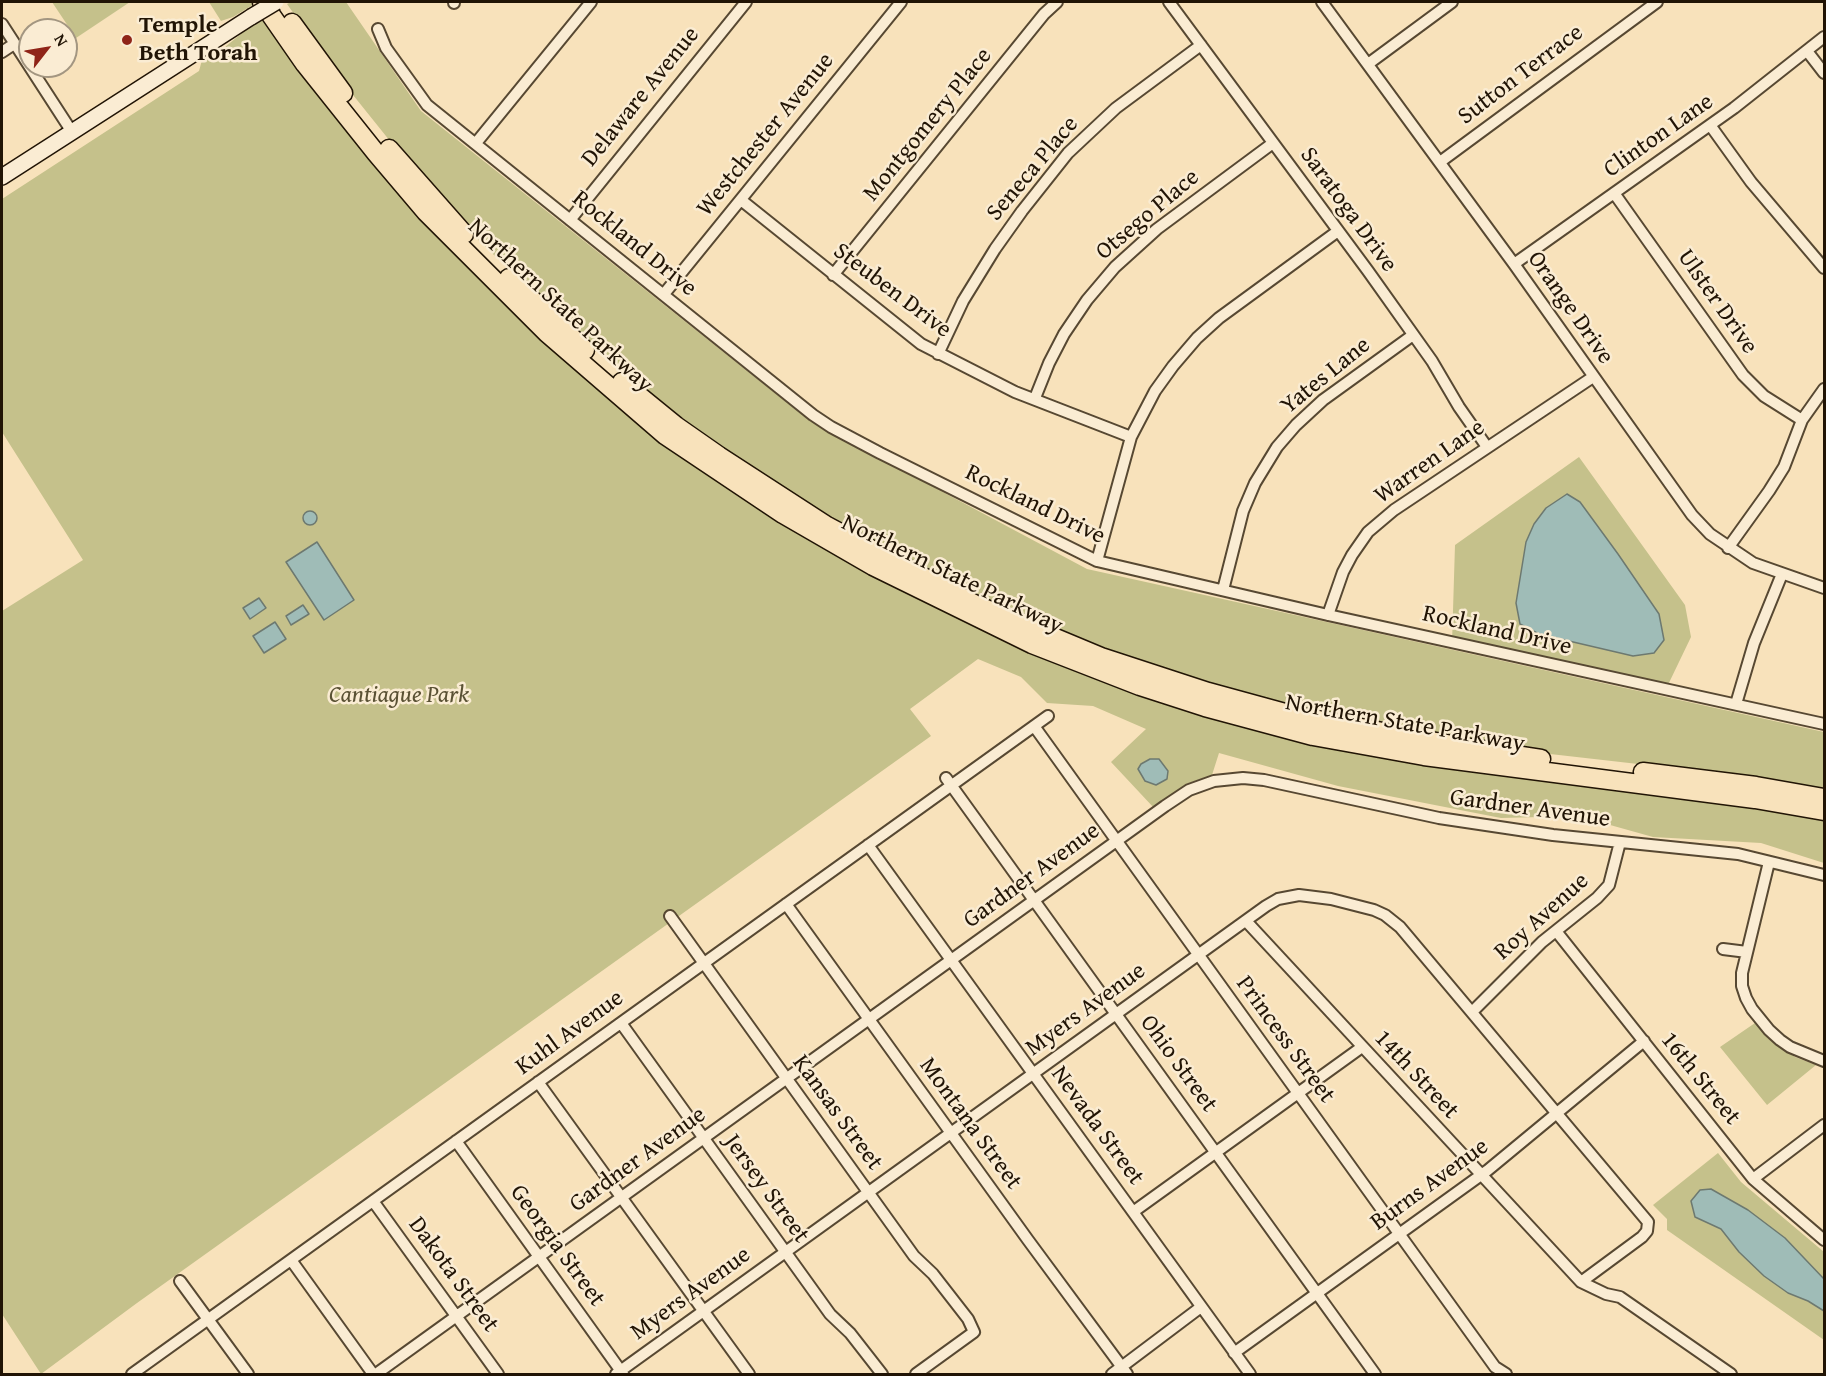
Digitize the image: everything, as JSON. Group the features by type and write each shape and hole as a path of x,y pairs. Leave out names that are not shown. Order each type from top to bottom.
{"highway":[{"name":"Northern State Parkway","path":"262,2 305,64 426,212 547,333 665,435 822,530 873,566 1032,644 1140,686 1216,710 1313,736 1424,756 1824,811"},
{"name":"Northern State Parkway","path":"277,2 365,122 474,244 572,338 633,392 788,509"},
{"name":"Northern State Parkway","path":"822,530 974,604 1101,657 1208,692 1292,715 1463,747 1553,761 1756,786 1824,798"}],"main road":[{"path":"2,177 277,2"}],"street":[{"path":"476,143 591,2"},
{"name":"Delaware Avenue","path":"570,220 746,2"},
{"name":"Westchester Avenue","path":"664,294 901,2"},
{"name":"Montgomery Place","path":"833,275 1044,14 1057,2"},
{"name":"Saratoga Drive","path":"1169,2 1413,335 1487,447"},
{"name":"Orange Drive","path":"1322,2 1514,264 1692,515 1710,534 1728,548 1754,563 1824,588"},
{"path":"1368,63 1452,2"},
{"name":"Sutton Terrace","path":"1440,162 1657,2"},
{"path":"2,24 72,132"},
{"name":"Rockland Drive","path":"378,29 386,48 427,105 813,415 831,427 1097,561 1328,615 1824,724"},
{"name":"Clinton Lane","path":"1514,264 1710,125 1824,38"},
{"path":"2,52 14,44"},
{"name":"Seneca Place","path":"938,354 963,301 990,256 1068,153 1116,108 1201,45"},
{"path":"1808,51 1824,73"},
{"path":"1710,125 1751,182 1824,268"},
{"name":"Otsego Place","path":"1035,398 1064,334 1087,300 1115,267 1157,229 1273,143"},
{"name":"Ulster Drive","path":"1614,193 1743,375 1764,396 1802,420"},
{"name":"Steuben Drive","path":"741,200 906,334 938,354 1015,392 1131,437"},
{"path":"1097,561 1131,437 1155,391 1173,366 1197,338 1220,318 1338,231"},
{"name":"Yates Lane","path":"1223,590 1243,511 1255,483 1277,447 1296,425 1323,400 1413,335"},
{"name":"Warren Lane","path":"1328,615 1343,572 1368,532 1394,510 1593,377"},
{"path":"1728,548 1784,467 1802,420 1824,389"},
{"path":"1736,704 1754,643 1782,574"},
{"name":"Kuhl Avenue","path":"132,1374 868,845 949,782 1048,716"},
{"name":"Princess Street","path":"1034,726 1495,1367 1506,1374"},
{"name":"Gardner Avenue","path":"374,1374 1189,790 1214,781 1243,778 1264,780 1438,818 1553,835 1738,854 1824,875"},
{"name":"Ohio Street","path":"949,782 1375,1374"},
{"name":"Roy Avenue","path":"1472,1012 1542,942 1597,898 1609,885 1620,842"},
{"name":"Nevada Street","path":"868,845 1250,1374"},
{"path":"1769,862 1742,973 1746,998 1752,1009 1780,1040 1790,1047 1824,1061"},
{"name":"Myers Avenue","path":"620,1373 1246,921 1278,899 1299,895 1331,899 1374,910 1385,915 1400,927 1648,1222 1647,1231 1581,1282"},
{"name":"Montana Street","path":"786,904 1125,1371"},
{"name":"Kansas Street","path":"670,916 914,1257 933,1274 968,1319 974,1332 916,1374"},
{"name":"14th Street","path":"1246,921 1581,1282"},
{"name":"16th Street","path":"1556,931 1753,1179 1824,1240"},
{"path":"1723,949 1747,952"},
{"name":"Jersey Street","path":"621,1023 830,1314 850,1333 882,1374"},
{"name":"Burns Avenue","path":"1234,1353 1481,1175 1644,1041"},
{"path":"1133,1212 1362,1047"},
{"path":"538,1082 749,1374"},
{"path":"1753,1179 1824,1125"},
{"name":"Georgia Street","path":"456,1141 620,1373"},
{"name":"Dakota Street","path":"373,1201 498,1374"},
{"path":"291,1260 374,1374"},
{"path":"180,1281 248,1374"},
{"path":"1581,1282 1606,1294 1620,1297 1731,1374"},
{"path":"1112,1374 1125,1371 1201,1307"}],"green space":[{"path":"52,2 130,2 78,37 78,18 63,18"},
{"path":"209,2 256,3 233,17 221,21"},
{"name":"Cantiague Park","path":"291,2 346,2 421,111 810,421 1087,569 1824,732 1824,792 1638,764 1480,746 1266,703 1132,661 962,590 895,556 887,547 828,516 804,534 1133,688 1824,820 1824,863 1761,843 1653,837 1578,816 1501,818 1338,786 1219,753 1212,775 1186,784 1154,808 1111,762 1146,729 1093,706 1047,703 1021,677 978,659 910,709 931,736 41,1374 2,1314 2,611 83,560 2,432 2,199 199,71 202,60 266,18 403,196 476,276 586,377 693,429 579,336 473,235 406,161 337,75 287,4"},
{"path":"1579,457 1685,605 1691,637 1666,689 1452,643 1455,545"},
{"path":"1755,1023 1795,1057 1816,1065 1767,1105 1720,1047"},
{"path":"1718,1153 1741,1182 1824,1252 1824,1340 1667,1230 1667,1219 1653,1205"}],"water":[{"path":"1567,494 1580,502 1659,614 1664,640 1654,653 1633,656 1539,634 1520,624 1516,603 1526,542 1534,524 1546,508"},
{"path":"310,511 315,513 317,518 315,523 310,525 305,523 303,518 305,513"},
{"path":"317,542 354,600 324,620 286,562"},
{"path":"259,598 266,608 250,619 243,608"},
{"path":"303,605 309,614 291,625 286,616"},
{"path":"275,622 286,639 264,653 253,636"},
{"path":"1150,759 1159,759 1168,771 1167,779 1156,785 1145,781 1138,769 1141,764"},
{"path":"1711,1189 1748,1210 1785,1238 1824,1279 1824,1311 1788,1293 1764,1276 1739,1252 1721,1229 1695,1217 1691,1201 1700,1190"}],"place":[{"name":"Temple Beth Torah","path":"127,40"}]}
